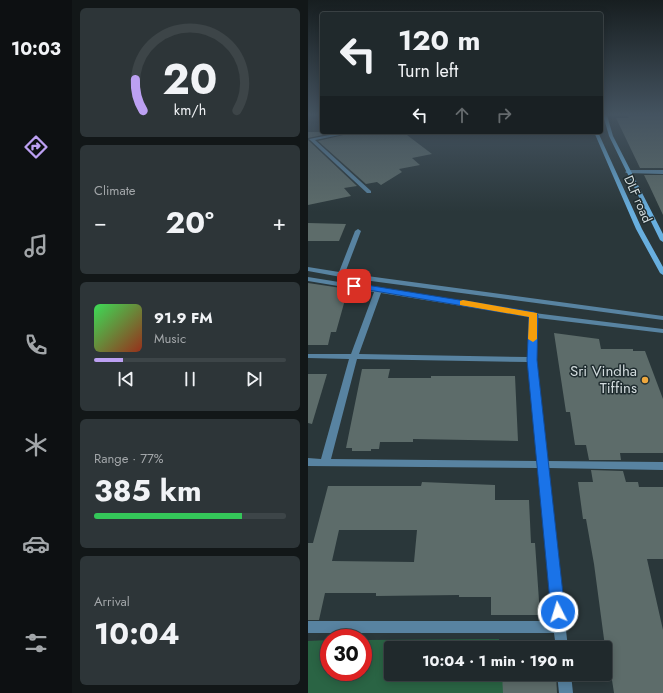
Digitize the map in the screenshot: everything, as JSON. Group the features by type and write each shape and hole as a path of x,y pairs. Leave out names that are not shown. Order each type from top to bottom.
{"main road":[{"name":"DLF road","path":"603,147 639,229 663,273"},
{"path":"616,147 663,240"}],"street":[{"path":"318,147 369,192"},
{"path":"628,172 663,172"},
{"path":"341,275 358,231"},
{"path":"308,269 341,275 663,318"},
{"path":"308,279 379,289 534,315 663,332"},
{"path":"325,462 354,357 379,289"},
{"path":"534,315 532,360 561,641"},
{"path":"308,356 532,360"},
{"path":"308,462 663,466"},
{"path":"308,627 560,627"},
{"path":"565,681 566,693"}],"green space":[{"path":"499,639 499,641 384,641 384,681 504,681 505,693 308,693 308,641 320,640 320,681 372,681 372,640"}],"building":[{"path":"308,147 316,147 357,186 344,188 351,196 308,205"},
{"path":"325,147 423,147 432,154 412,158 420,165 399,169 402,172 381,185 377,182 366,184"},
{"path":"630,147 663,147 663,168 640,168"},
{"path":"644,175 663,175 663,215 649,185"},
{"path":"308,223 346,224 339,241 308,241"},
{"path":"308,283 348,289 336,332 331,332 328,345 308,345"},
{"path":"554,333 599,339 601,349 633,349 633,351 645,351 663,399 663,453 620,453 621,460 589,460 586,445 575,445 570,412 566,412"},
{"path":"362,369 390,369 388,378 431,378 431,376 515,376 518,441 413,439 413,442 380,442 379,449 371,449 371,451 352,451 352,448 346,448"},
{"path":"308,374 327,374 312,424 308,423"},
{"path":"591,470 623,471 626,482 638,482 639,487 663,487 663,559 647,559 663,630 663,693 614,693 612,680 612,641 604,641 594,564 586,519 583,519 578,482 593,482"},
{"path":"422,482 495,485 495,500 529,500 531,543 535,543 540,615 491,615 491,597 459,597 459,595 376,596 376,593 325,593 319,620 308,620 308,543 313,543 328,486 421,486","holes":["339,530 417,530 414,562 332,561"]},
{"path":"502,681 556,681 557,693 503,693"}],"slow traffic":[{"path":"463,303 534,315 533,339"}],"place":[{"name":"Sri Vindha Tiffins","path":"645,380"}],"route":[{"path":"354,286 534,315 532,360 544,464 558,612"}]}
